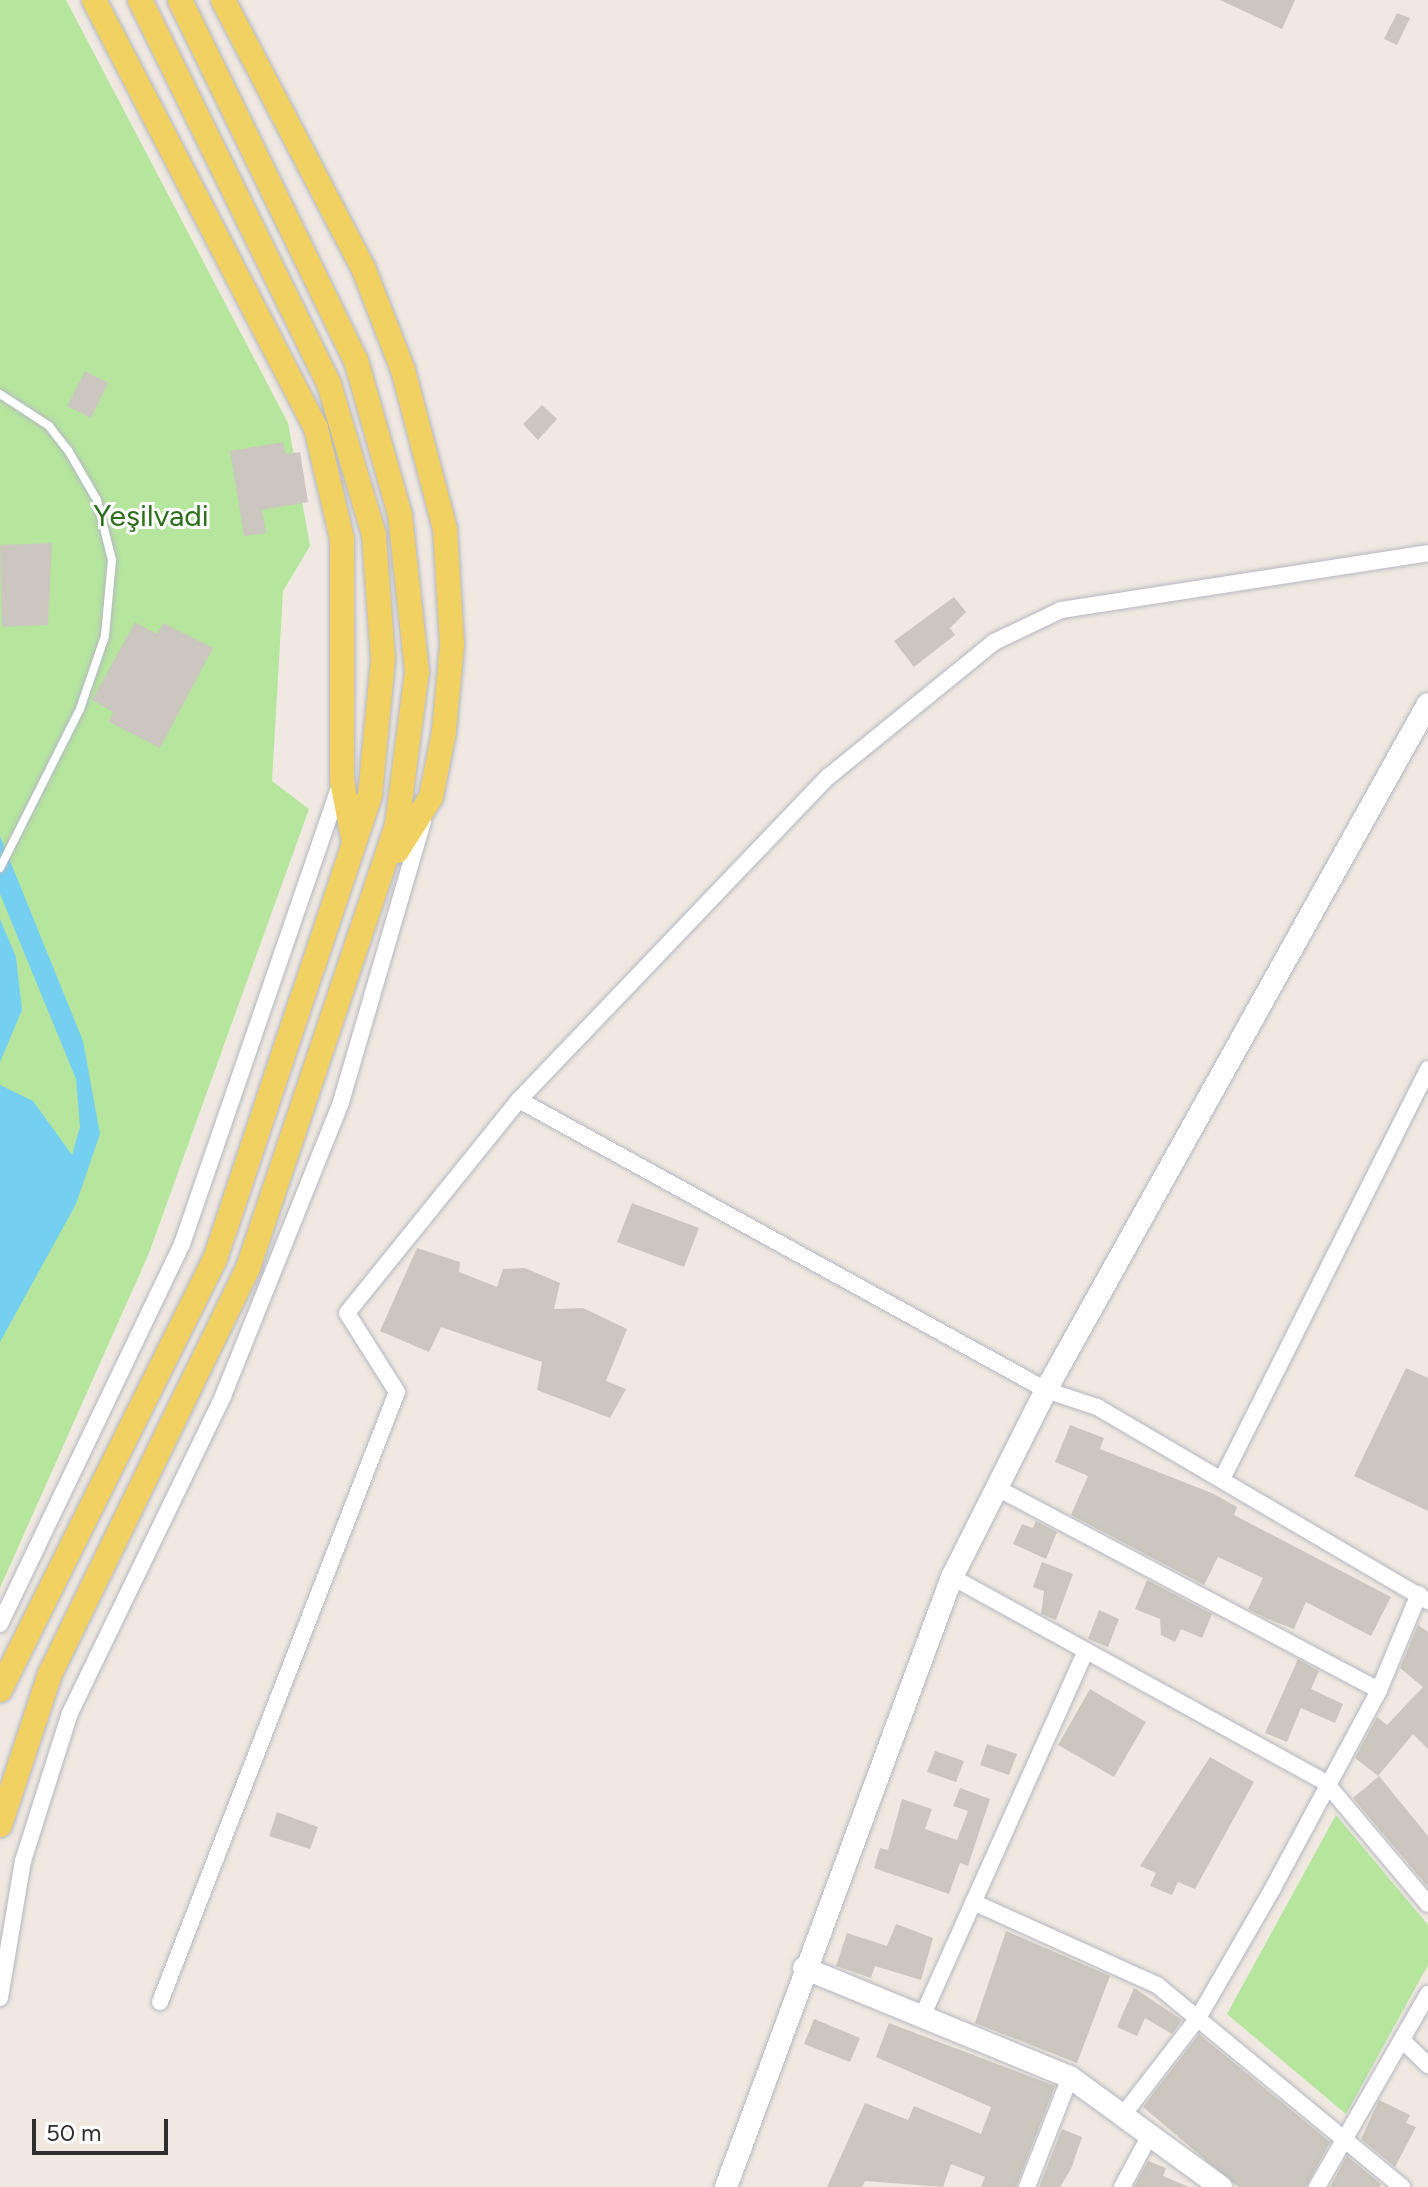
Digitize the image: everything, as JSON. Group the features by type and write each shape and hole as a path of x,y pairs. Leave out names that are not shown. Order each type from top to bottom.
{"main road":[{"path":"94,0 316,428 342,539 342,781 355,847"},
{"path":"0,1690 215,1259 370,795 383,659 374,535 329,384 140,0"},
{"path":"0,1825 50,1674 248,1268 397,825 417,672 400,515 356,361 180,0"},
{"path":"223,0 364,270 403,370 445,529 452,645 431,797 383,874"}],"street":[{"path":"160,2002 397,1392 347,1313 519,1100 828,777 994,642 1061,610 1428,553"},
{"path":"726,2187 804,1968 952,1577 1046,1390 1428,704"},
{"path":"0,1624 182,1244 342,781"},
{"path":"0,1998 23,1861 70,1713 223,1396 341,1102 431,797"},
{"path":"1222,1479 1428,1069"},
{"path":"519,1100 1046,1390 1097,1407 1423,1598 1379,1690 1198,2018 1123,2115"},
{"path":"997,1488 1379,1690"},
{"path":"952,1577 1084,1654 1326,1783 1428,1904"},
{"path":"922,2017 1084,1654"},
{"path":"973,1902 1157,1985 1349,2140 1402,2187"},
{"path":"804,1968 1070,2077 1150,2135 1198,2179 1221,2187"},
{"path":"1317,2187 1349,2140 1428,1994"},
{"path":"1403,2041 1428,2065"},
{"path":"1027,2187 1070,2077"},
{"path":"1122,2187 1150,2135"}],"lane":[{"path":"0,394 49,426 68,450 97,500 112,560 105,636 85,695 0,868"}],"green space":[{"name":"Yeşilvadi","path":"0,0 66,0 288,423 310,546 283,591 272,781 309,809 149,1253 0,1588"},
{"path":"1336,1815 1428,1925 1428,1965 1346,2114 1227,2014"}],"water":[{"path":"0,836 83,1041 100,1134 76,1204 0,1342 0,1085 33,1101 72,1155 80,1127 76,1079 0,894"},
{"path":"0,919 16,957 22,1010 0,1062"}],"building":[{"path":"1220,0 1295,0 1282,29"},
{"path":"1397,13 1410,18 1397,45 1384,39"},
{"path":"85,371 108,383 91,418 67,406"},
{"path":"542,405 557,419 538,440 523,424"},
{"path":"283,442 286,454 300,452 308,502 262,510 266,533 244,536 230,451"},
{"path":"52,543 48,625 2,627 0,545"},
{"path":"954,597 966,612 950,628 955,635 914,667 894,641"},
{"path":"135,622 157,634 163,623 213,648 160,748 109,722 113,712 92,700"},
{"path":"632,1203 699,1228 684,1267 617,1242"},
{"path":"417,1248 460,1262 459,1272 497,1287 503,1269 525,1268 560,1283 554,1309 583,1308 627,1329 606,1381 626,1389 610,1418 537,1390 542,1362 441,1327 429,1352 380,1331"},
{"path":"1406,1368 1428,1378 1428,1511 1354,1476"},
{"path":"1070,1425 1104,1438 1100,1449 1214,1494 1237,1507 1234,1515 1391,1597 1371,1636 1306,1602 1294,1629 1268,1619 1248,1609 1263,1578 1218,1557 1204,1585 1071,1515 1088,1476 1055,1462"},
{"path":"1036,1521 1057,1532 1046,1559 1013,1544 1022,1524 1033,1528"},
{"path":"1042,1562 1073,1574 1056,1620 1041,1614 1044,1591 1033,1587"},
{"path":"1147,1580 1212,1614 1202,1638 1181,1629 1175,1642 1161,1635 1160,1619 1135,1609"},
{"path":"1099,1610 1119,1619 1108,1647 1088,1639"},
{"path":"1418,1625 1428,1632 1428,1749 1413,1734 1378,1776 1355,1758 1377,1717 1387,1725 1423,1687 1400,1668"},
{"path":"1298,1659 1319,1671 1311,1689 1343,1704 1335,1723 1301,1708 1287,1742 1265,1733"},
{"path":"1090,1689 1146,1722 1114,1777 1058,1745"},
{"path":"987,1744 1017,1754 1009,1775 980,1765"},
{"path":"935,1751 964,1761 956,1782 927,1772"},
{"path":"1210,1757 1254,1782 1195,1889 1178,1882 1172,1895 1150,1886 1156,1873 1140,1866"},
{"path":"1379,1776 1428,1836 1428,1887 1353,1798"},
{"path":"960,1788 990,1799 968,1866 960,1863 949,1894 874,1868 880,1848 888,1850 902,1799 932,1809 925,1829 957,1840 968,1811 953,1806"},
{"path":"277,1812 318,1827 310,1849 269,1836"},
{"path":"896,1924 933,1938 921,1980 875,1966 871,1978 836,1966 847,1933 887,1946"},
{"path":"1006,1931 1110,1976 1077,2063 975,2023"},
{"path":"1134,1988 1182,2020 1172,2034 1145,2018 1137,2036 1117,2027"},
{"path":"814,2019 860,2038 850,2062 804,2044"},
{"path":"889,2023 1055,2086 1016,2187 981,2187 985,2177 951,2164 943,2187 865,2181 862,2187 827,2187 865,2103 908,2120 914,2106 981,2134 991,2107 876,2057"},
{"path":"1199,2034 1330,2142 1306,2187 1238,2187 1143,2107"},
{"path":"1379,2100 1410,2115 1406,2123 1416,2127 1395,2167 1361,2139"},
{"path":"1062,2129 1082,2137 1071,2169 1060,2187 1039,2187"},
{"path":"1347,2156 1381,2184 1379,2187 1330,2187"},
{"path":"1148,2161 1166,2168 1163,2176 1189,2187 1134,2187"}]}
